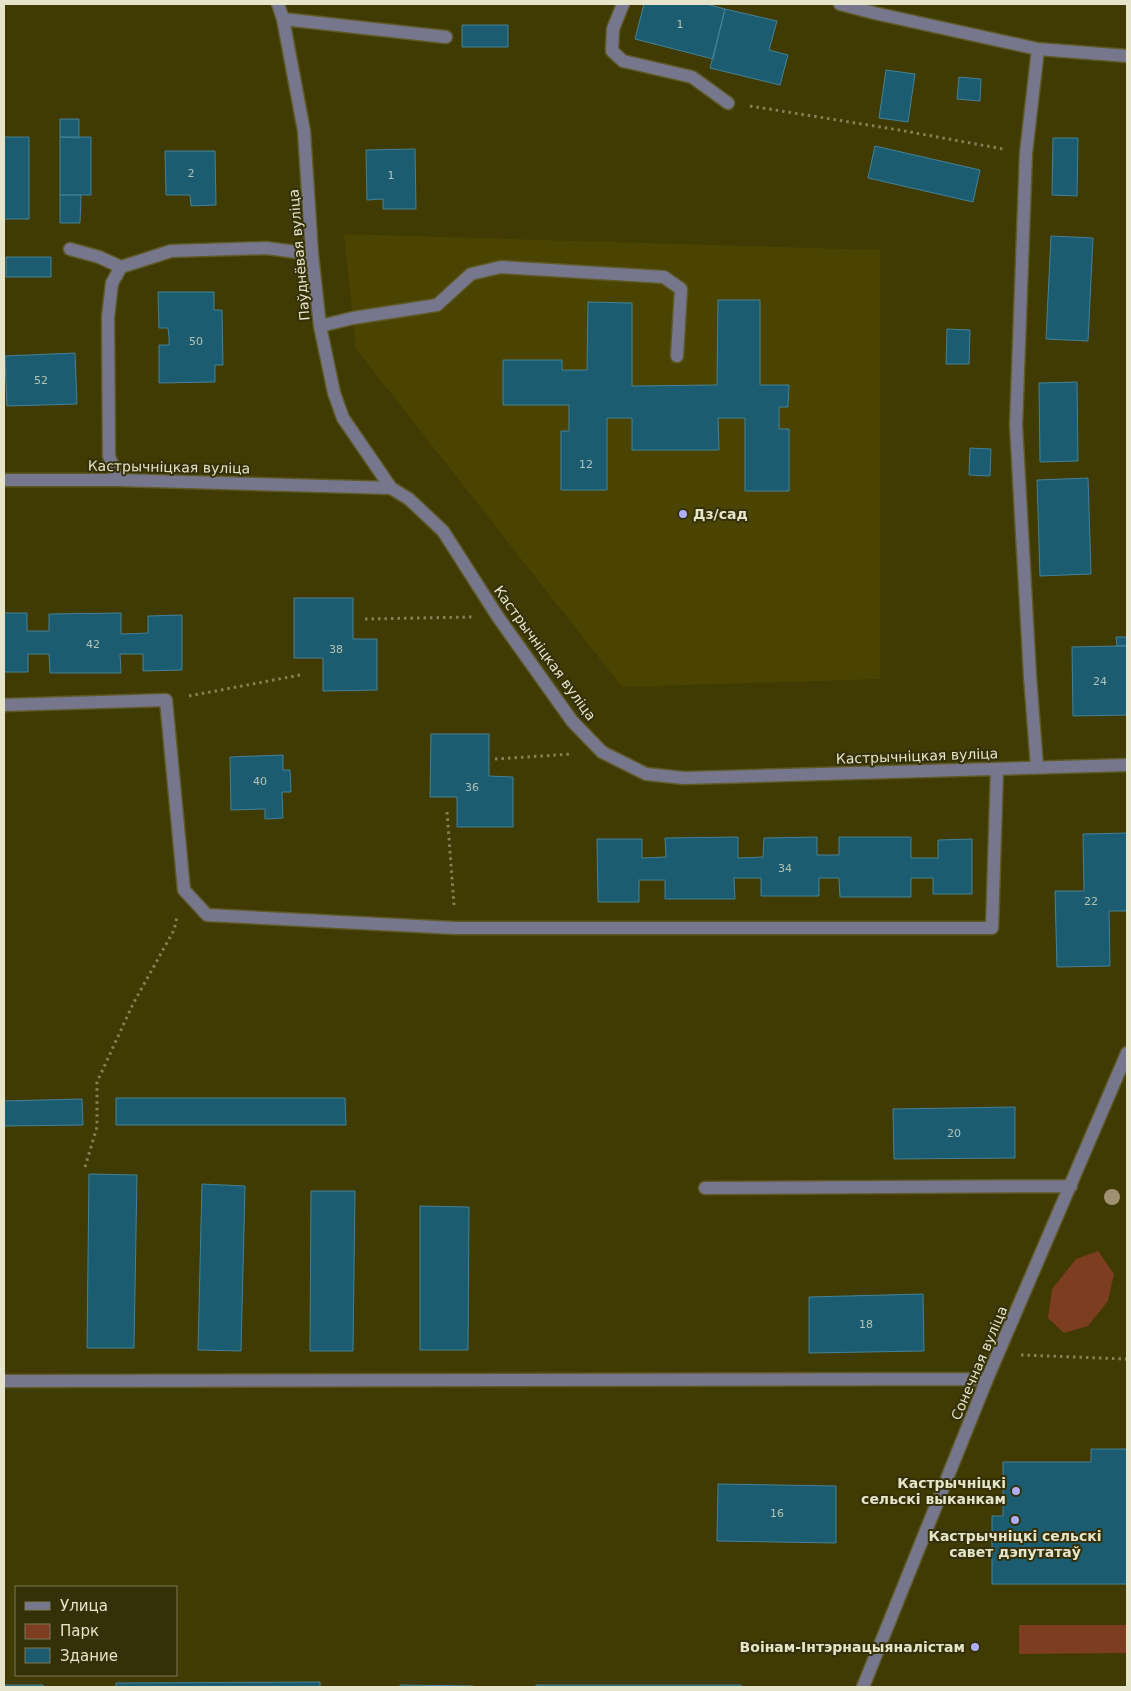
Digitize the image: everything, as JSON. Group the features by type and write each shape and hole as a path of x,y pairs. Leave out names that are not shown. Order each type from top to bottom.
{"street":[{"name":"Паўднёвая вуліца","path":"278,4 283,19 304,131 312,254 320,326 334,393 343,418 391,488"},
{"path":"623,4 613,29 612,51 623,61 692,77 728,103"},
{"path":"840,4 1038,49 1127,56"},
{"path":"283,19 446,37"},
{"path":"1037,768 1029,666 1016,425 1026,153 1038,49"},
{"path":"70,249 99,257 121,267 171,251 266,248 312,254"},
{"path":"320,326 353,318 437,305 471,274 501,266 664,277 681,288 677,356"},
{"path":"118,480 109,456 108,317 112,283 121,267"},
{"name":"Кастрычніцкая вуліца","path":"4,480 118,480 391,488 409,499 443,531 498,617 572,721 602,752 646,774 684,778 1127,765"},
{"path":"4,705 166,700 184,890 206,915 455,928 992,928 997,769"},
{"name":"Сонечная вуліца","path":"863,1687 987,1379 1127,1053"},
{"path":"705,1188 1071,1186"},
{"path":"4,1381 987,1379"}],"path":[{"path":"728,103 899,130 1026,153"},
{"path":"365,619 498,617"},
{"path":"166,700 300,675"},
{"path":"495,759 602,752"},
{"path":"447,812 455,928"},
{"path":"85,1167 97,1126 96,1082 133,1004 174,930 184,890"},
{"path":"998,1354 1127,1359"}],"shaded area":[{"name":"Дз/сад","path":"344,234 880,250 880,679 622,687 356,349"}],"green space":[{"path":"1098,1251 1114,1274 1108,1301 1088,1326 1064,1333 1048,1318 1052,1289 1076,1259"},
{"path":"1019,1625 1127,1625 1127,1653 1019,1654"}],"building":[{"path":"644,4 706,4 725,9 713,59 635,39"},
{"path":"725,9 777,21 769,50 788,55 780,85 710,68"},
{"path":"462,25 508,25 508,47 462,47"},
{"path":"886,70 915,74 908,122 879,118"},
{"path":"959,77 981,79 980,101 957,99"},
{"path":"60,119 79,119 79,138 60,137"},
{"path":"4,137 29,137 29,219 4,219"},
{"path":"60,137 91,137 91,195 60,195"},
{"path":"1053,138 1078,138 1077,196 1052,195"},
{"path":"875,146 980,170 973,202 868,178"},
{"path":"415,149 416,209 383,209 383,199 367,200 366,150"},
{"path":"165,151 215,151 216,205 191,206 190,195 166,195"},
{"path":"60,195 81,195 80,223 60,223"},
{"path":"1051,236 1093,238 1088,341 1046,339"},
{"path":"6,257 51,257 51,277 6,277"},
{"path":"158,292 214,292 214,310 222,310 223,365 215,365 215,382 159,383 159,345 169,345 169,337 168,328 159,328"},
{"path":"718,300 760,300 760,385 789,385 788,407 779,407 779,429 789,429 789,491 745,491 745,418 718,418 719,450 632,450 632,418 607,418 607,490 561,490 561,431 569,431 569,405 503,405 503,360 562,360 562,370 587,370 588,302 632,303 632,386 717,385"},
{"path":"947,329 970,330 969,364 946,364"},
{"path":"75,353 77,404 7,406 5,356"},
{"path":"1077,382 1078,461 1040,462 1039,383"},
{"path":"970,448 991,449 990,476 969,475"},
{"path":"1088,478 1091,574 1040,576 1037,480"},
{"path":"294,598 353,598 353,639 377,639 377,690 323,691 323,658 294,658"},
{"path":"4,613 27,613 27,631 49,631 49,614 121,613 121,634 148,633 148,616 182,615 182,670 143,671 143,654 120,654 121,673 50,673 49,654 28,654 28,672 4,672"},
{"path":"1116,637 1127,637 1127,646 1117,646"},
{"path":"1127,646 1127,715 1073,716 1072,647"},
{"path":"431,734 489,734 489,776 513,777 513,827 457,827 457,797 430,797"},
{"path":"283,755 283,770 290,770 291,792 282,792 283,818 265,819 265,809 231,810 230,757"},
{"path":"1127,833 1127,911 1109,911 1110,966 1057,967 1055,891 1084,891 1083,834"},
{"path":"738,837 738,858 763,857 764,838 817,837 817,855 839,855 839,837 911,837 911,858 938,858 938,840 972,839 972,894 933,894 933,878 911,878 911,897 840,897 839,878 819,878 819,896 761,896 761,878 734,878 735,899 665,899 665,880 639,880 639,902 598,902 597,839 642,839 642,858 666,857 665,838"},
{"path":"116,1098 345,1098 346,1125 116,1125"},
{"path":"82,1099 83,1125 4,1126 4,1101"},
{"path":"1015,1107 1015,1158 894,1159 893,1109"},
{"path":"89,1174 137,1175 134,1348 87,1348"},
{"path":"202,1184 245,1186 241,1351 198,1350"},
{"path":"311,1191 355,1191 353,1351 310,1351"},
{"path":"420,1206 469,1207 468,1350 420,1350"},
{"path":"923,1294 924,1351 809,1353 809,1297"},
{"path":"1091,1449 1127,1449 1127,1584 992,1584 992,1516 1003,1516 1003,1462 1091,1462"},
{"path":"718,1484 836,1486 836,1543 717,1541"},
{"path":"320,1682 320,1687 116,1687 116,1683"},
{"path":"4,1685 43,1685 43,1687 4,1687"},
{"path":"400,1685 473,1686 473,1687 400,1687"},
{"path":"536,1685 741,1685 741,1687 536,1687"}],"place":[{"name":"Дз/сад","path":"683,514"},
{"name":"Кастрычніцкі сельскі выканкам","path":"1016,1491"},
{"name":"Кастрычніцкі сельскі савет дэпутатаў","path":"1015,1520"},
{"name":"Воінам-Інтэрнацыяналістам","path":"975,1647"}]}
